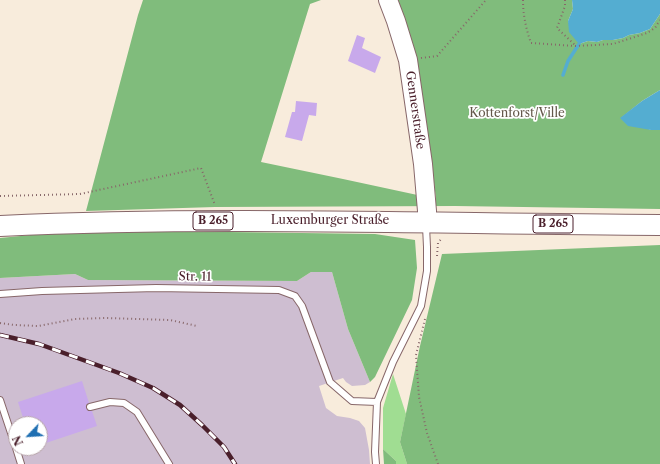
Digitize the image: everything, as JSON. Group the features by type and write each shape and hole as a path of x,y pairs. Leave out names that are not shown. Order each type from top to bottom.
{"main road":[{"name":"Luxemburger Straße","path":"0,226 78,222 219,221 660,225"}],"street":[{"name":"Gennerstraße","path":"388,0 408,60 423,164 427,222"}],"lane":[{"path":"376,464 377,402 393,362 422,306 427,271 427,222"},
{"name":"Str. 11","path":"0,294 42,291 156,288 280,290 295,296 302,306 330,382 352,401 377,402"},
{"path":"0,400 8,420"},
{"path":"90,407 110,402 124,403 137,412 169,464"}],"path":[{"path":"408,60 437,56 486,0"},
{"path":"523,0 527,32 531,43 576,46 613,44 651,31 660,20"},
{"path":"565,0 565,6 557,28 576,46"},
{"path":"0,196 80,194 201,168 217,209 219,221"},
{"path":"437,258 438,243 442,238"},
{"path":"0,323 38,326 75,319 107,318 170,320 197,326"},
{"path":"426,318 416,355 419,397 427,433 438,464"}],"shaded area":[{"path":"311,272 332,272 348,329 370,382 365,385 352,386 343,378 319,386 326,408 337,416 359,421 365,428 370,464 0,464 0,278 75,274 88,280 297,281"}],"green space":[{"name":"Kottenforst/Ville","path":"143,0 321,0 310,4 261,162 436,199 430,149 396,0 572,0 573,9 568,21 579,44 588,41 597,42 603,40 613,40 640,33 650,29 660,14 660,90 642,101 621,118 651,130 660,130 660,209 455,206 215,207 86,211"},
{"path":"82,230 375,234 415,240 417,268 412,300 375,377 370,382 348,329 332,272 311,272 297,281 88,280 75,274 0,278 0,238"},
{"path":"660,245 660,464 407,464 400,442 420,346 442,254"},
{"path":"393,374 406,414 400,442 407,464 396,464 396,461 383,449 383,408"},
{"path":"383,449 396,461 396,464 384,464"}],"water":[{"path":"572,0 660,0 660,14 650,29 640,33 613,40 603,40 597,42 588,41 579,44 569,32 568,21 573,9"},
{"path":"660,90 660,130 628,126 620,118 642,101"}],"building":[{"path":"357,35 365,38 362,48 381,57 375,73 348,61"},
{"path":"296,101 317,103 316,116 309,115 302,141 285,137 292,112 295,112"},
{"path":"82,381 89,403 86,405 86,408 88,411 92,411 97,426 48,442 48,416 22,416 18,402"}],"waterway":[{"path":"563,75 568,61 579,44"}],"railway":[{"path":"0,335 39,344 119,373 153,388 180,405 202,425 224,447 235,464"}]}
